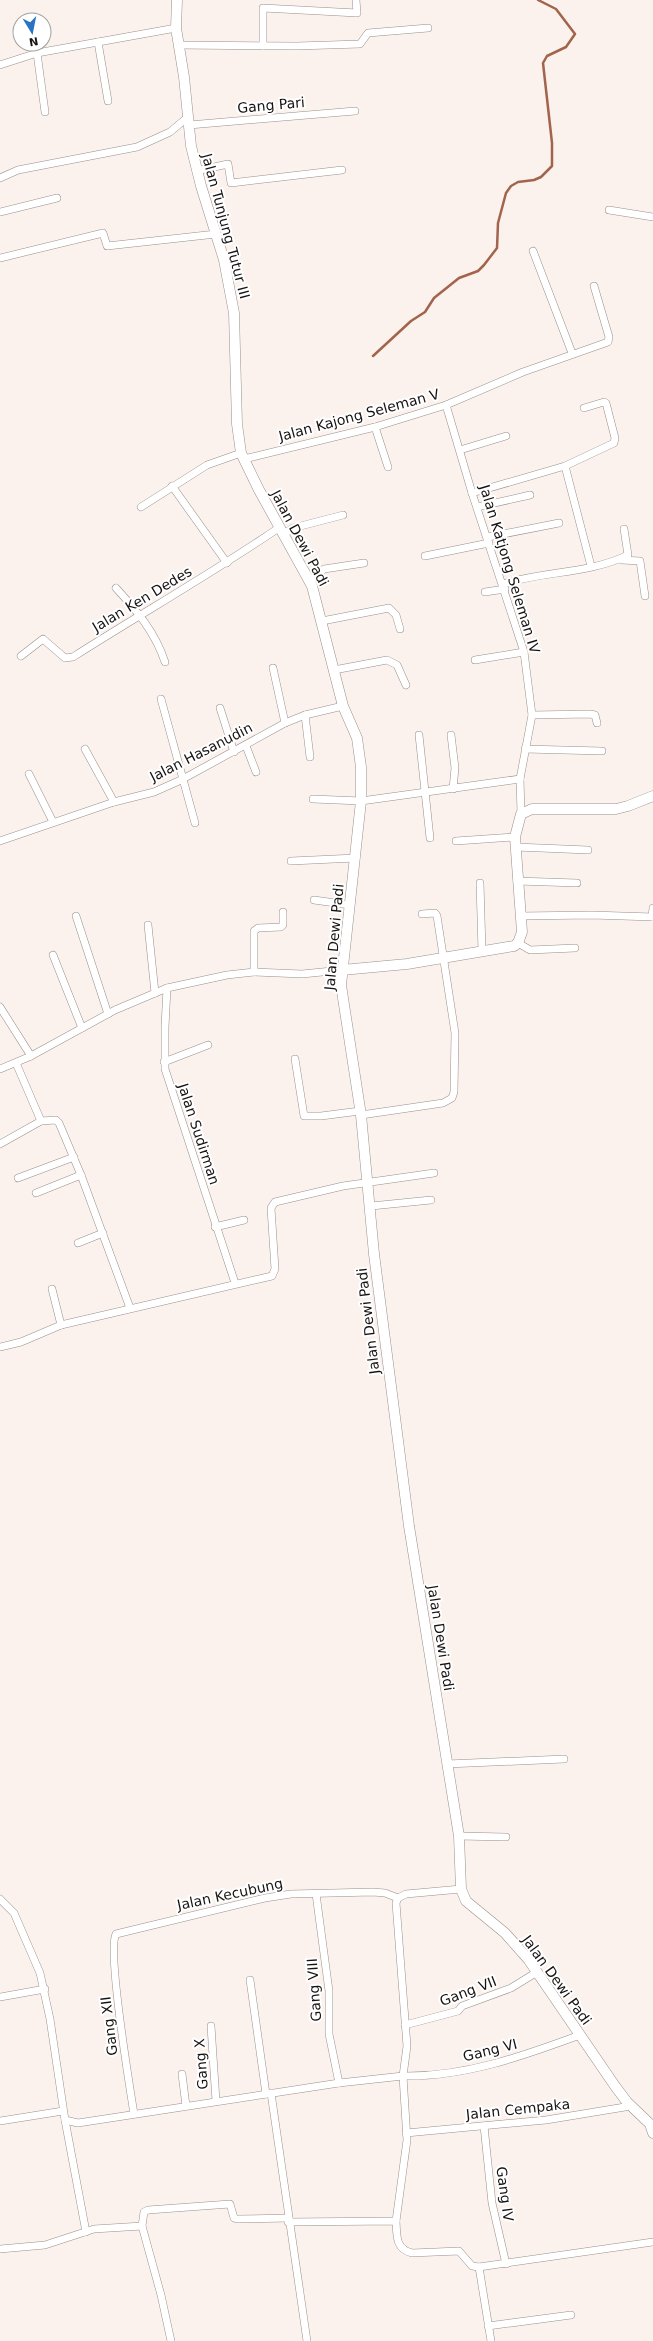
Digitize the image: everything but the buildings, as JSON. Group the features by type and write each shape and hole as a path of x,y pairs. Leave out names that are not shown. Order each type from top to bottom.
{"street":[{"name":"Jalan Tunjung Tutur III","path":"177,0 176,28 196,171 224,260 234,313 237,424 242,456"},
{"path":"263,46 263,8 357,13 356,0"},
{"path":"0,65 37,53 176,28"},
{"path":"178,45 263,46 360,44 368,33 428,28"},
{"path":"98,42 108,101"},
{"path":"37,53 45,112"},
{"name":"Gang Pari","path":"189,121 355,111"},
{"path":"0,178 18,170 137,146 170,132 189,121"},
{"path":"196,171 228,164 231,183 342,170"},
{"path":"0,212 57,198"},
{"path":"610,210 653,218"},
{"path":"0,258 103,233 107,246 216,234"},
{"path":"533,251 572,353"},
{"name":"Jalan Kajong Seleman V","path":"141,507 207,465 376,426 446,405 523,372 609,340 594,286"},
{"path":"472,493 565,466 615,441 606,403 604,402 584,408"},
{"name":"Jalan Katjong Seleman IV","path":"446,405 472,493 489,540 524,652 532,716 520,779 521,814"},
{"path":"376,426 388,467"},
{"path":"460,450 506,436"},
{"name":"Jalan Dewi Padi","path":"242,456 308,579 322,621 343,706 357,738 361,767 361,801 341,985 360,1113 371,1206 374,1254 408,1518 459,1836 461,1889 466,1901 505,1933 536,1972 631,2106 652,2126"},
{"path":"565,466 591,566"},
{"path":"172,486 227,564"},
{"path":"477,507 530,495"},
{"name":"Jalan Ken Dedes","path":"21,656 43,638 65,658 73,657 140,614 282,531 343,515"},
{"path":"425,556 559,523"},
{"path":"619,560 628,555 624,529"},
{"path":"485,592 504,586 619,560 640,561 645,596"},
{"path":"308,579 316,576 324,570 364,563"},
{"path":"116,588 140,614 158,643 165,662"},
{"path":"322,621 389,608 396,615 400,629"},
{"path":"475,660 524,652"},
{"path":"334,670 387,660 397,665 406,685"},
{"path":"273,668 285,723"},
{"path":"161,699 181,780 195,823"},
{"name":"Jalan Hasanudin","path":"0,841 114,802 154,792 181,780 246,746 285,723 305,715 343,706"},
{"path":"220,708 234,752"},
{"path":"532,716 590,714 595,715 597,723"},
{"path":"305,715 310,757"},
{"path":"419,735 430,838"},
{"path":"451,735 455,768 452,789"},
{"path":"246,746 256,772"},
{"path":"85,749 114,802"},
{"path":"525,749 602,751"},
{"path":"29,774 53,822"},
{"path":"312,799 361,801 520,779"},
{"path":"0,1069 31,1056 108,1014 167,988 227,974 254,972 302,974 407,964 514,946 518,943 522,932 515,842 521,814 532,809 616,809 653,796"},
{"path":"456,841 515,842 588,850"},
{"path":"290,861 356,858"},
{"path":"517,881 577,883"},
{"path":"480,883 482,951"},
{"path":"314,900 350,905"},
{"path":"520,916 653,917 653,908"},
{"path":"254,972 254,930 258,928 280,927 283,925 283,912"},
{"path":"295,1060 304,1116 360,1113 443,1103 452,1098 454,1092 455,1033 444,957 437,916 435,913 422,914"},
{"path":"76,916 108,1014"},
{"path":"148,925 155,993"},
{"path":"518,943 530,950 575,948"},
{"path":"53,955 82,1028"},
{"name":"Jalan Sudirman","path":"167,988 164,1062 235,1283"},
{"path":"0,1007 31,1056"},
{"path":"164,1062 208,1045"},
{"path":"16,1063 41,1121"},
{"path":"0,1144 41,1121 56,1120 59,1123 74,1157 130,1308"},
{"path":"18,1178 74,1157"},
{"path":"0,1347 21,1342 61,1325 235,1283 272,1276 274,1274 271,1208 275,1202 368,1182 434,1172"},
{"path":"36,1193 81,1176"},
{"path":"371,1206 431,1200"},
{"path":"216,1227 244,1220"},
{"path":"78,1243 103,1233"},
{"path":"52,1289 61,1325"},
{"path":"447,1764 564,1759"},
{"path":"459,1836 506,1837"},
{"path":"461,1889 406,1894 398,1898 395,1911 407,2051 404,2076 406,2133 396,2221 397,2240 400,2247 405,2251 412,2253 459,2251 472,2266 479,2267 653,2242"},
{"name":"Jalan Kecubung","path":"116,1934 265,1898 291,1894 373,1892 385,1893 398,1898"},
{"name":"Gang VIII","path":"316,1894 329,1991 330,2034 339,2083"},
{"path":"0,1899 14,1913 36,1960 45,1988 63,2111 86,2232"},
{"name":"Gang XII","path":"116,1934 114,1944 116,1983 134,2114"},
{"name":"Gang VII","path":"405,2025 458,2011 462,2006 511,1988 536,1972"},
{"path":"250,1980 307,2341"},
{"path":"0,1997 45,1988"},
{"name":"Gang X","path":"212,2026 216,2101"},
{"name":"Gang VI","path":"65,2120 78,2123 339,2083 457,2072 497,2063 580,2035"},
{"path":"182,2074 186,2106"},
{"name":"Jalan Cempaka","path":"406,2133 546,2120 631,2106"},
{"path":"0,2121 63,2111"},
{"name":"Gang IV","path":"484,2126 492,2203 506,2264"},
{"path":"171,2341 158,2280 142,2226 144,2212 148,2210 230,2204 234,2218 237,2219 396,2221"},
{"path":"0,2249 45,2245 94,2229 142,2226"},
{"path":"479,2267 491,2341"},
{"path":"488,2326 571,2315"}],"waterway":[{"path":"373,356 411,321 425,312 434,298 459,278 478,271 484,265 497,248 498,223 506,193 511,186 518,182 534,180 541,177 552,166 552,143 543,63 547,56 566,47 575,34 556,9 538,0"}]}
